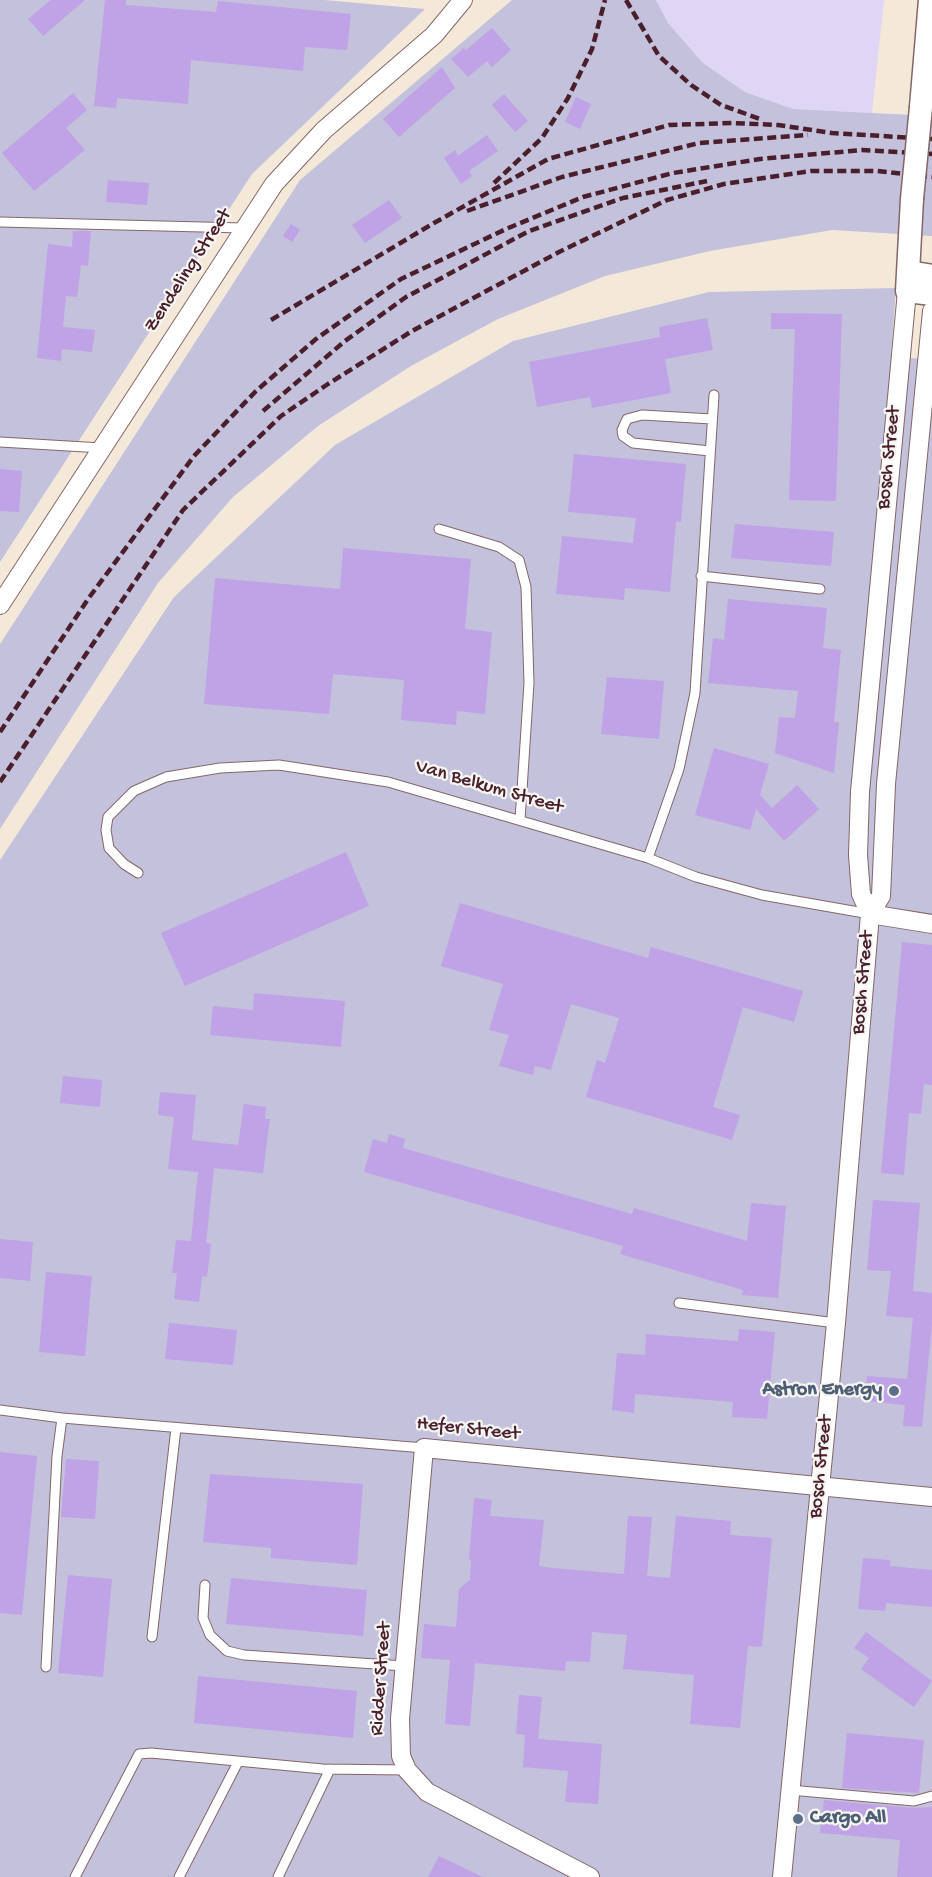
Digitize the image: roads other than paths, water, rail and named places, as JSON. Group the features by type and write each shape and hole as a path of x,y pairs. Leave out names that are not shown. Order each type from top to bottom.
{"street":[{"name":"Zendeling Street","path":"0,605 243,228 274,184 317,137 434,35 463,0"},
{"name":"Bosch Street","path":"870,914 861,894 858,855 860,792 908,282 912,199 930,0"},
{"path":"908,282 932,276"},
{"path":"908,282 932,294"},
{"name":"Bosch Street","path":"782,1877 836,1323 870,914 881,896 886,784 932,311"},
{"name":"Van Belkum Street","path":"870,914 932,924"},
{"name":"Hefer Street","path":"424,1448 932,1497"},
{"name":"Ridder Street","path":"406,1770 400,1744 404,1666 424,1448"},
{"path":"406,1770 427,1792 444,1803 590,1877"}],"lane":[{"path":"0,222 243,228"},
{"path":"648,858 688,737 695,693 714,395"},
{"path":"710,451 633,443 623,436 622,430 627,419 642,415 712,419"},
{"path":"0,442 103,448"},
{"path":"439,529 499,547 519,560 526,587 529,683 520,820"},
{"path":"701,576 820,589"},
{"name":"Van Belkum Street","path":"138,873 123,864 109,848 106,830 108,817 118,804 134,791 166,777 220,768 279,765 388,782 648,858 696,877 762,895 870,914"},
{"path":"679,1303 836,1323"},
{"name":"Hefer Street","path":"0,1410 62,1418 424,1448"},
{"path":"46,1667 57,1456 62,1418"},
{"path":"152,1637 176,1428"},
{"path":"205,1585 203,1618 210,1635 226,1652 278,1658 404,1666"},
{"path":"75,1877 139,1754 152,1753 330,1769 406,1770"},
{"path":"179,1877 238,1762"},
{"path":"278,1877 330,1769"},
{"path":"790,1790 914,1801 932,1796"}],"railway":[{"path":"494,183 542,138 568,98 592,49 605,0"},
{"path":"626,0 659,56 691,85 721,105 763,120"},
{"path":"271,320 434,223 548,159 669,125 733,123 778,125 832,133 932,139"},
{"path":"467,211 562,177 699,143 808,135"},
{"path":"0,732 88,599 194,456 256,391 316,339 401,279 506,229 583,197 673,173 760,159 862,150 932,154"},
{"path":"0,782 183,510 281,416 328,384 412,331 559,252 667,200 724,184 811,171 877,171 932,177"},
{"path":"263,411 345,341 406,297 529,231 623,198 707,181"}],"place":[{"name":"Astron Energy","path":"894,1391"},
{"name":"Cargo All","path":"798,1819"}]}
